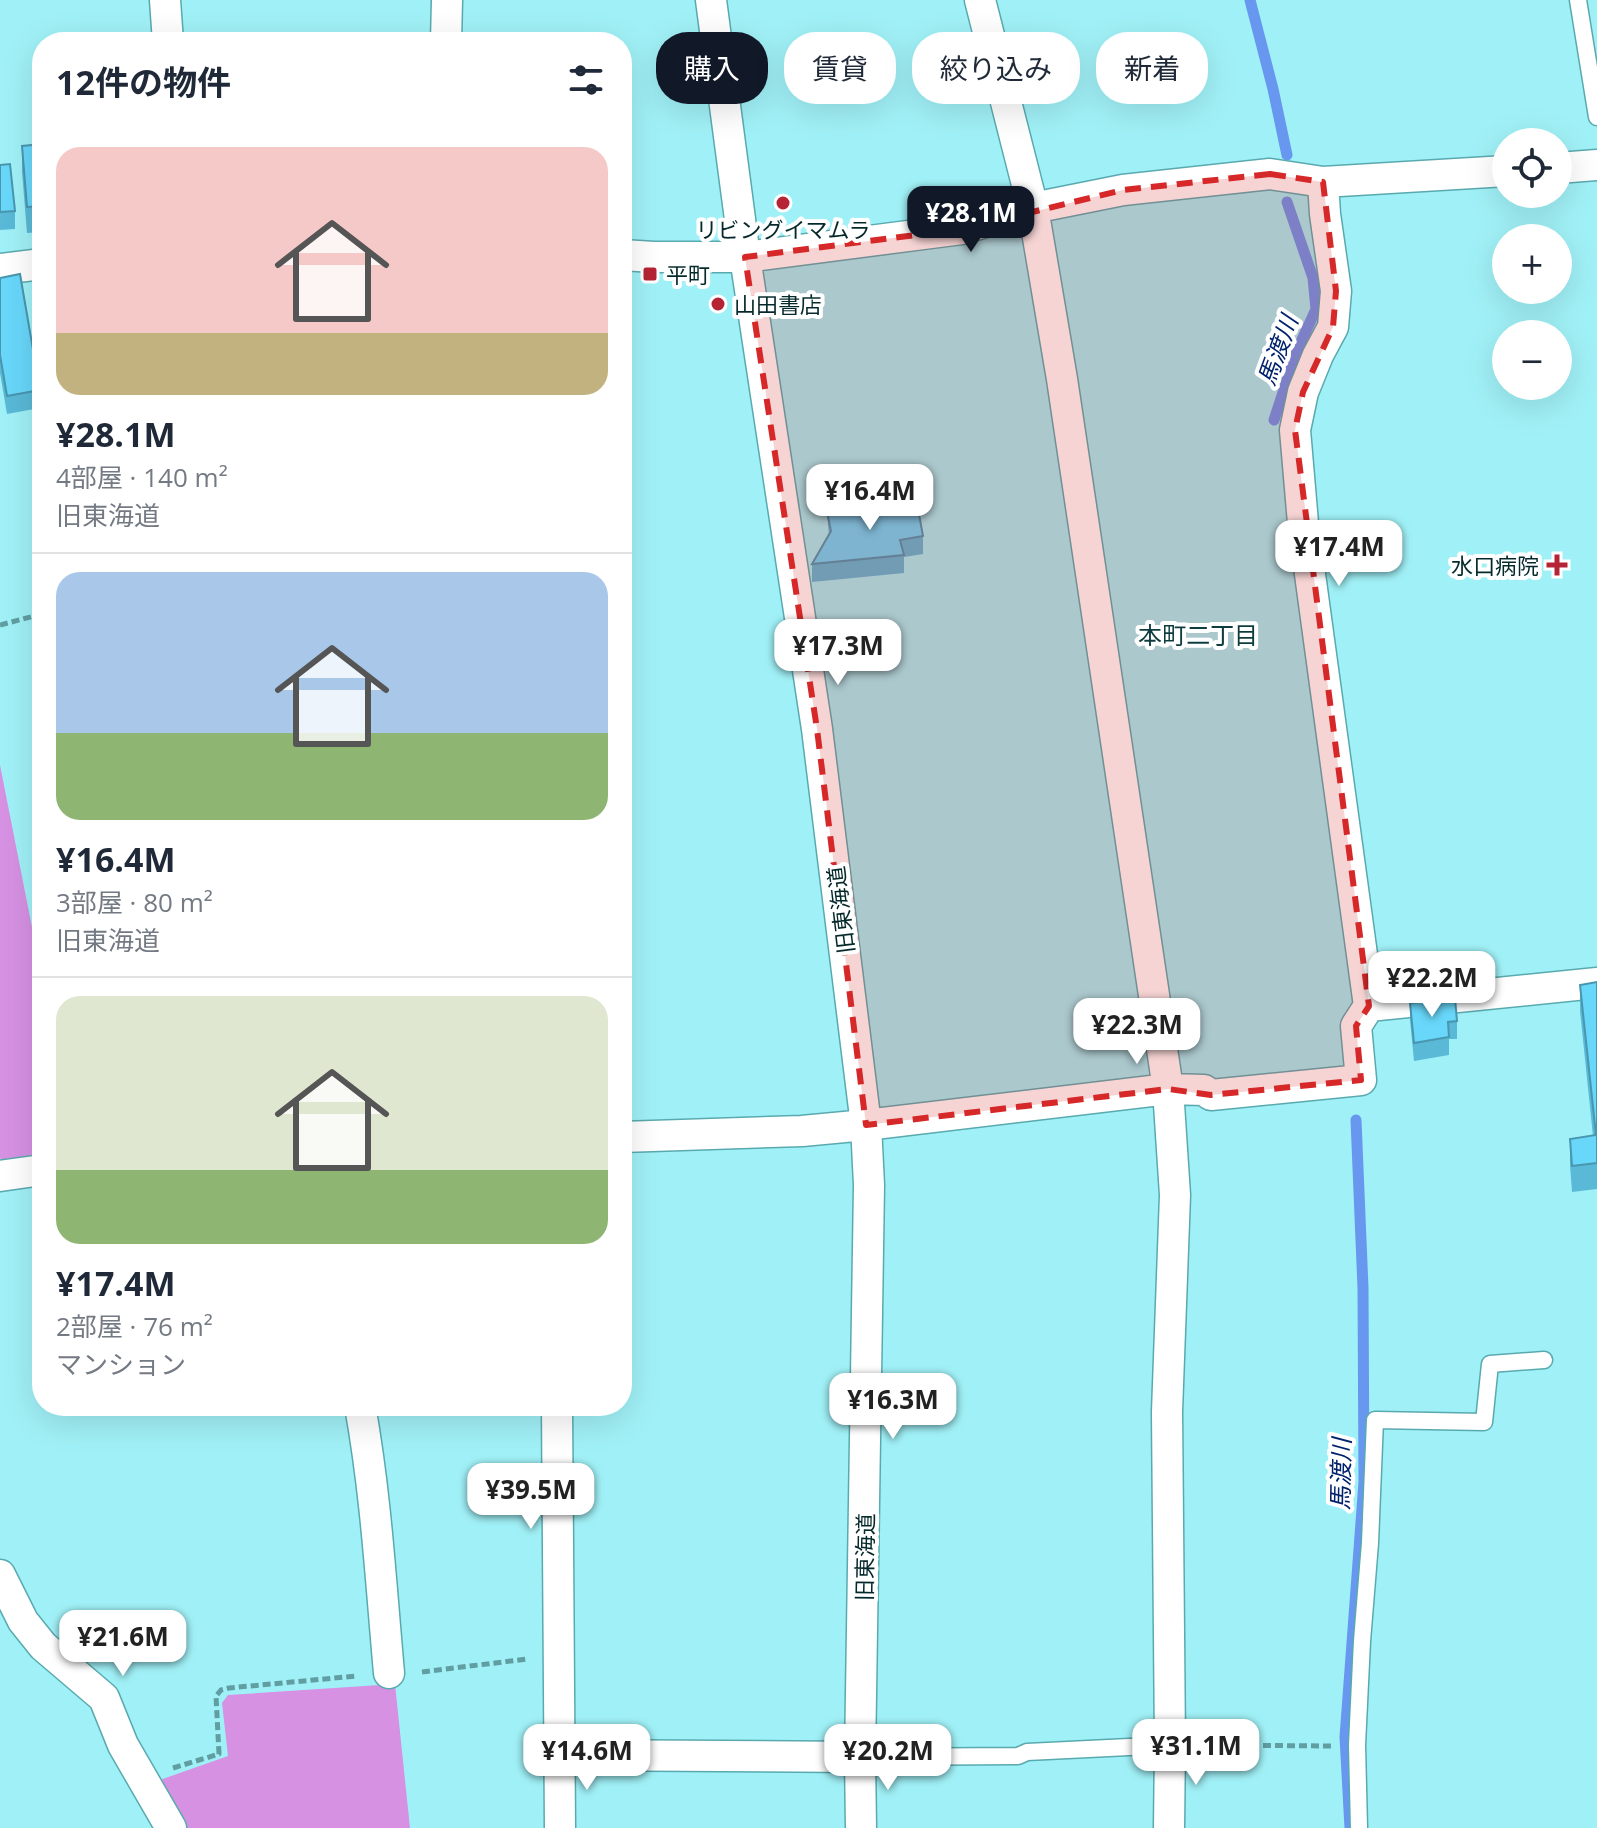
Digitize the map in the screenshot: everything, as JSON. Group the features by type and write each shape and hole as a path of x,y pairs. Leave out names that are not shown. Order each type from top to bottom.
{"street":[{"path":"165,0 167,32"},
{"path":"446,32 447,0"},
{"name":"旧東海道","path":"711,0 745,257 817,729 866,1125 869,1185 861,1828"},
{"path":"980,0 1033,208 1168,1089 1175,1195 1167,1412 1169,1828"},
{"path":"1572,167 1597,165"},
{"path":"632,256 745,257 962,229 1033,208 1123,190 1270,174 1323,182 1492,172"},
{"path":"632,1137 802,1131 1168,1089 1204,1090 1211,1095 1361,1080 1356,1026 1369,1006 1303,523 1295,430 1303,392 1333,327 1336,291 1323,182"},
{"path":"0,269 32,265"},
{"path":"1369,1006 1597,983"},
{"path":"0,1176 32,1171"},
{"path":"362,1416 370,1470 389,1673"},
{"path":"557,1416 560,1828"},
{"path":"0,1575 23,1621 43,1646 104,1698 123,1745 171,1828"},
{"path":"560,1755 860,1757"}],"lane":[{"path":"1578,0 1597,117"},
{"path":"1359,1828 1357,1745 1375,1420 1484,1422 1490,1364 1544,1360"},
{"path":"860,1757 1018,1756 1027,1752 1170,1745"}],"path":[{"path":"0,625 32,617"},
{"path":"142,1778 219,1754 216,1696 221,1690 405,1674 559,1656"},
{"path":"1170,1745 1337,1746"}],"highlighted area":[{"path":"1270,174 1323,182 1336,291 1333,327 1303,392 1295,430 1369,1006 1356,1026 1361,1080 1211,1095 1168,1089 866,1125 817,729 745,257 962,229 1123,190"}],"shaded area":[{"path":"0,765 32,927 32,1160 5,1165 0,1158"},
{"path":"395,1684 410,1828 184,1828 157,1781 228,1756 222,1703 228,1695"}],"building":[{"path":"32,145 32,207 27,207 22,146"},
{"path":"10,164 15,211 0,212 0,165"},
{"path":"20,274 32,344 32,391 7,396 0,355 0,278"},
{"path":"916,498 923,536 900,540 904,555 812,564 831,531 827,512"},
{"path":"1597,982 1597,1163 1572,1166 1570,1139 1596,1135 1580,985"},
{"path":"1455,998 1457,1021 1448,1022 1449,1037 1414,1043 1410,1003"}],"waterway":[{"name":"馬渡川","path":"1250,0 1287,155"},
{"name":"馬渡川","path":"1274,420 1296,353 1316,309 1313,278 1287,202"},
{"name":"馬渡川","path":"1350,1828 1345,1737 1364,1482 1363,1288 1356,1120"}],"place":[{"name":"リビングイマムラ","path":"783,203"},
{"name":"平町","path":"650,274"},
{"name":"山田書店","path":"718,304"},
{"name":"水口病院","path":"1557,565"}],"district":[{"name":"本町二丁目","path":"1198,634"}]}
